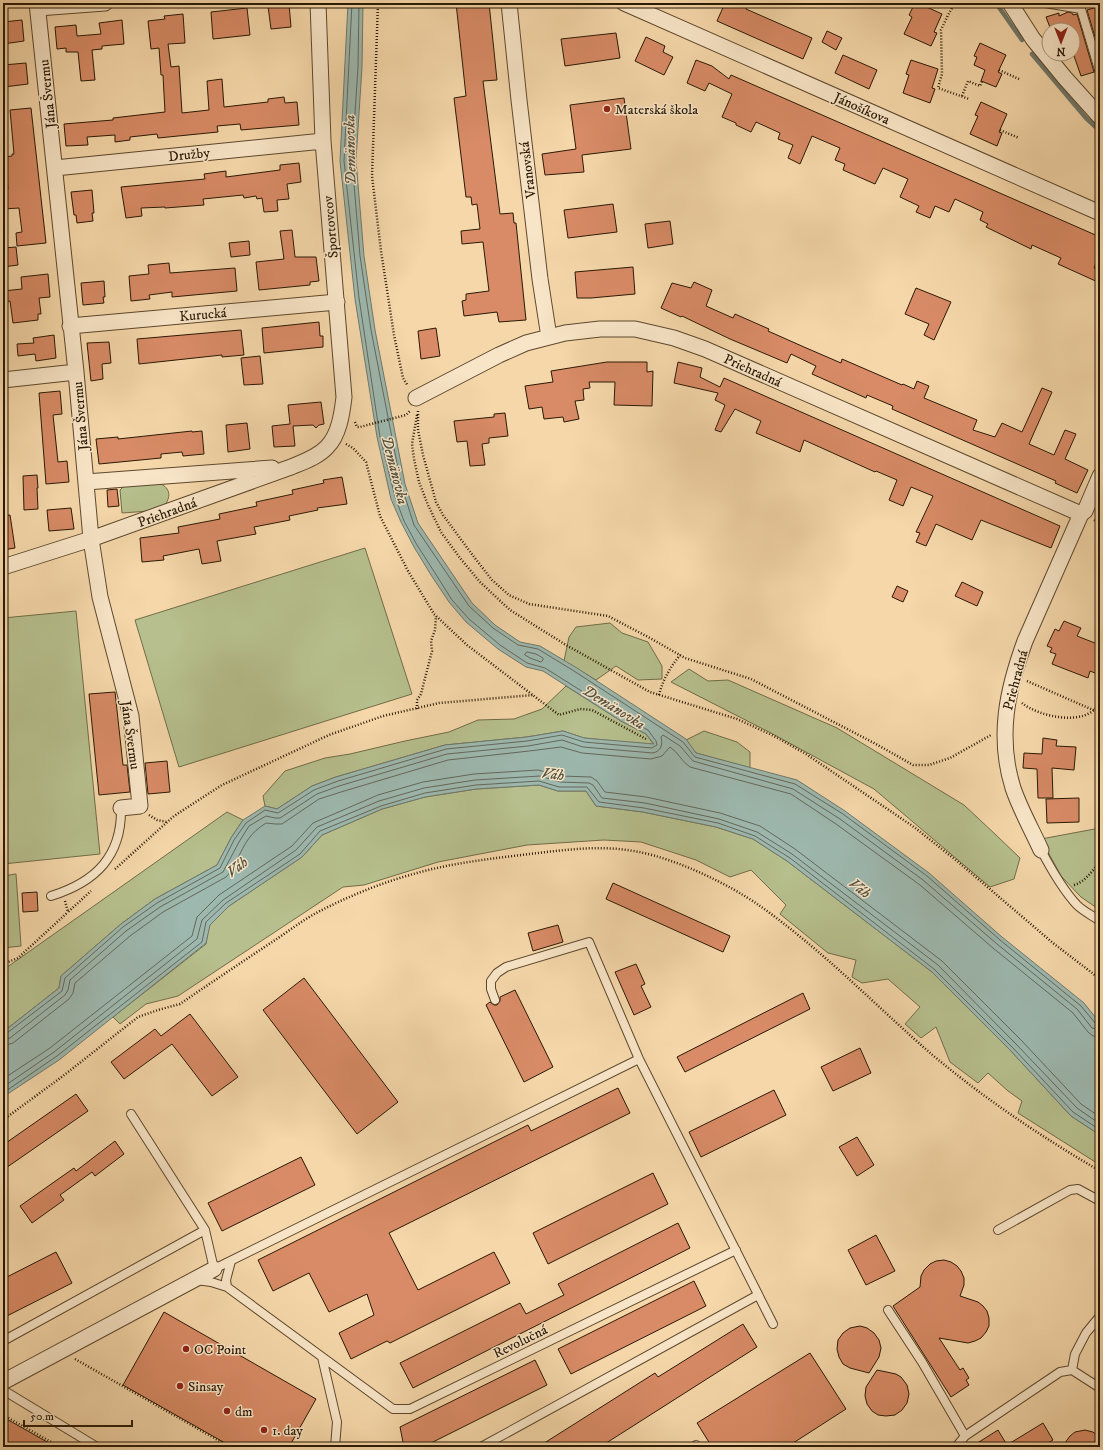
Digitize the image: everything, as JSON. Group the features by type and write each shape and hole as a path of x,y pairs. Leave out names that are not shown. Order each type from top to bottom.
{"street":[{"path":"37,6 104,3"},
{"name":"Športovcov","path":"318,3 323,141 344,397 339,424 331,442"},
{"name":"Vranovská","path":"509,3 540,279 549,337"},
{"name":"Jánošíkova","path":"628,4 1100,213"},
{"path":"1013,4 1033,39 1065,78 1098,112"},
{"name":"Jána Švermu","path":"37,6 76,372 91,539 100,597 131,716 140,806"},
{"name":"Družby","path":"55,168 323,141"},
{"name":"Kurucká","path":"70,326 337,302"},
{"name":"Priehradná","path":"417,405 500,355 526,344 565,333 616,328 635,329 690,343 712,352 1081,514"},
{"path":"3,380 76,372"},
{"name":"Priehradná","path":"3,567 91,539 291,467 313,457 331,442"},
{"path":"86,482 291,467"},
{"name":"Priehradná","path":"1041,850 1014,790 1009,774 1005,751 1005,725 1010,692 1026,641 1081,514 1085,511 1100,476"},
{"path":"121,808 140,806"},
{"path":"3,1382 214,1270"}],"lane":[{"path":"1045,3 1081,9 1100,73"},
{"path":"51,896 67,891 94,874 112,853 119,837 121,808"},
{"path":"1041,850 1062,887 1078,906 1100,921"},
{"path":"495,1000 491,989 491,981 497,973 506,967 589,942 639,1059 773,1324"},
{"path":"131,1114 205,1230 214,1270 639,1059"},
{"path":"998,1230 1070,1190 1078,1189 1100,1201"},
{"path":"3,1341 205,1230"},
{"name":"Revolučná","path":"196,1280 211,1282 227,1287 393,1408 410,1410 736,1250"},
{"path":"227,1287 226,1280 231,1261"},
{"path":"481,1447 758,1295"},
{"path":"888,1310 922,1362 966,1436"},
{"path":"1072,1370 1075,1354 1086,1333 1100,1316"},
{"path":"322,1357 337,1422 335,1447"},
{"path":"956,1447 966,1436 1060,1372 1072,1370 1100,1388"},
{"path":"3,1390 97,1447"}],"path":[{"path":"378,3 372,176 394,335 403,378 417,405 420,442 436,502 463,543 500,588 509,595 529,604 608,616 685,658 751,679 913,765 929,765 950,758 984,740 1005,725"},
{"path":"955,3 941,30 942,74 938,88 969,99"},
{"path":"999,70 1019,79"},
{"path":"962,96 968,81 980,86 982,81"},
{"path":"1000,130 1020,138"},
{"path":"417,405 412,444 419,482 428,505 441,532 460,558 480,582 510,610 544,632 650,692 737,719 774,736 812,758 914,828 957,861 1053,943 1100,979"},
{"path":"360,427 406,415"},
{"path":"331,442 353,448 366,462 380,516 408,571 436,616 467,645 559,715 580,709 592,710 646,740"},
{"path":"417,709 417,700 423,686 432,651 430,642 435,630 436,616"},
{"path":"659,695 662,683 668,670 680,655"},
{"path":"1014,676 1100,713"},
{"path":"1010,692 1018,701 1028,708 1052,716 1072,718 1081,716 1094,710 1100,702"},
{"path":"112,872 174,816 222,785 329,735 383,716 440,703 533,695"},
{"path":"140,806 157,820 167,822"},
{"path":"3,1120 63,1076 138,1017 180,1004 314,914 346,898 417,873 450,866 498,857 597,847 640,852 661,858 697,872 743,895 759,905 806,942 930,1053 955,1073 1008,1112 1100,1171"},
{"path":"1062,887 1080,883 1100,862"},
{"path":"3,964 18,958 95,888"},
{"path":"62,892 68,912"},
{"path":"60,1351 230,1447"},
{"path":"3,1415 60,1447"}],"green space":[{"path":"159,483 167,489 169,495 165,505 149,511 122,513 120,490 124,486"},
{"path":"365,548 412,694 179,767 135,620"},
{"path":"76,611 100,854 3,864 3,618"},
{"path":"610,623 622,633 648,642 662,666 662,679 638,680 616,666 596,680 564,661 569,637 576,627"},
{"path":"689,669 708,681 728,680 837,728 964,805 1020,858 1014,879 990,887 874,789 769,732 671,682"},
{"path":"566,686 621,721 646,734 654,745 584,738 563,731 527,737 445,745 336,777 312,786 277,809 265,806 263,796 285,771 325,758 350,754 449,732 478,720 514,719 542,709"},
{"path":"704,731 737,742 750,752 750,768 696,753 686,740"},
{"path":"539,785 558,791 586,791 596,806 643,812 716,827 753,839 787,861 932,972 1010,1050 1071,1116 1100,1135 1100,1165 1018,1113 1022,1101 988,1073 978,1083 950,1062 936,1027 921,1038 905,1024 920,1007 888,979 862,983 852,977 856,960 828,953 780,914 786,905 751,870 730,877 696,860 641,842 604,840 527,845 438,862 364,885 343,887 178,996 146,1004 120,1024 113,1017 206,944 209,925 229,906 302,857 322,835 382,809 425,797 476,789"},
{"path":"227,812 243,820 231,838 217,865 155,899 121,924 61,976 59,988 3,1032 3,970"},
{"path":"1100,828 1100,910 1081,897 1061,876 1041,839"},
{"path":"16,874 21,946 3,948 3,876"}],"water":[{"path":"348,3 363,3 362,67 356,160 364,256 375,330 405,484 418,523 472,603 495,625 520,642 540,646 577,668 686,739 696,753 797,780 845,811 929,873 1002,937 1084,1003 1100,1023 1100,1135 1071,1116 1010,1050 932,972 787,861 753,839 716,827 643,812 596,806 586,791 558,791 539,785 476,789 425,797 382,809 322,835 302,857 229,906 210,925 206,943 59,1060 3,1097 3,1032 59,988 61,976 121,924 155,899 217,865 231,838 243,820 265,806 277,809 312,786 336,777 445,745 527,737 563,731 584,738 654,744 646,734 621,721 543,671 526,667 498,649 466,622 449,602 431,575 414,547 391,499 377,437 355,299 340,161"},
{"path":"1100,1335 1100,1370 1097,1361 1096,1343"}],"building":[{"path":"456,3 489,3 497,80 483,81 500,214 513,213 514,223 516,223 526,320 499,322 497,312 464,316 462,301 466,300 466,294 489,291 483,242 462,244 461,231 480,229 477,204 472,205 471,197 466,197 454,98 466,96"},
{"path":"725,3 740,3 747,6 746,9 812,38 803,59 717,21"},
{"path":"915,3 942,14 934,32 937,33 931,46 904,34 912,17 909,15"},
{"path":"289,4 291,27 271,29 268,6"},
{"path":"1100,6 1100,54 1087,10"},
{"path":"247,8 250,35 213,39 211,12"},
{"path":"1068,12 1072,13 1073,15 1077,14 1079,22 1048,22 1046,17 1059,13 1059,16"},
{"path":"183,14 185,43 168,44 171,67 179,66 182,113 209,110 207,81 222,79 224,107 268,102 268,99 284,97 285,103 297,102 299,125 241,130 240,124 217,126 218,132 158,138 157,134 130,137 130,140 115,142 115,135 87,137 88,145 66,146 64,124 113,120 113,118 165,112 163,75 161,75 159,48 151,49 148,21 165,19 164,16"},
{"path":"22,20 24,41 3,44 3,22"},
{"path":"122,20 124,44 102,46 102,49 92,50 95,80 81,81 78,52 66,52 66,48 57,49 55,27 76,25 77,36 101,34 99,23"},
{"path":"1081,28 1094,72 1081,76 1076,62 1081,62"},
{"path":"827,31 842,38 836,50 822,42"},
{"path":"616,33 620,58 565,66 561,39"},
{"path":"646,37 665,46 663,52 673,57 664,75 635,61"},
{"path":"980,43 1006,55 998,72 1002,74 996,87 981,81 985,70 974,65 977,57 974,56"},
{"path":"843,55 877,70 869,89 835,73"},
{"path":"696,60 712,66 729,79 731,75 1100,237 1100,253 1094,268 1100,271 1100,283 1058,264 1061,258 1032,245 1031,249 986,227 988,224 980,220 983,212 955,199 949,212 935,206 930,218 916,212 919,206 900,197 908,179 883,168 875,184 843,170 845,164 835,160 840,148 812,136 800,164 788,158 793,145 778,139 780,133 756,122 751,132 722,117 732,94 709,83 705,91 687,83"},
{"path":"911,60 938,69 932,88 935,89 930,103 903,93 909,75 906,74"},
{"path":"26,63 28,84 4,87 3,65"},
{"path":"624,98 631,149 582,155 584,172 545,175 542,154 576,149 570,105"},
{"path":"981,102 1007,114 999,132 1002,133 997,146 970,134 978,116 975,115"},
{"path":"31,108 46,243 17,246 16,233 22,232 19,208 3,209 3,189 8,189 5,157 12,156 12,154 14,154 10,110"},
{"path":"299,163 301,182 287,184 289,199 277,200 278,211 264,212 262,198 257,199 256,196 244,198 243,195 203,199 204,205 141,208 142,216 126,218 121,187 205,179 204,174 226,171 226,177 280,170 280,165"},
{"path":"92,190 94,213 92,213 93,221 77,223 76,215 74,215 71,192"},
{"path":"613,204 617,232 568,238 564,210"},
{"path":"670,221 673,244 648,248 645,224"},
{"path":"292,230 295,257 316,257 319,281 310,282 310,285 259,290 256,262 284,259 280,231"},
{"path":"249,241 250,255 231,257 229,243"},
{"path":"16,247 18,265 3,267 3,248"},
{"path":"169,263 170,273 235,268 237,291 172,297 172,292 149,295 150,299 131,301 129,276 149,274 148,265"},
{"path":"633,267 635,294 577,298 575,272"},
{"path":"48,274 50,297 39,298 41,314 38,314 38,320 13,323 10,301 3,302 3,291 22,289 21,277"},
{"path":"104,281 104,303 83,305 81,283"},
{"path":"694,282 712,290 706,306 733,318 735,314 769,329 768,331 841,363 842,359 902,385 903,384 914,389 917,381 929,386 924,398 977,420 973,430 995,437 1002,423 1022,432 1042,388 1052,392 1029,444 1054,455 1065,430 1076,434 1065,459 1088,470 1077,493 1055,483 1056,481 892,409 893,406 867,395 866,398 812,374 816,366 791,354 787,363 661,308 672,283 691,288"},
{"path":"916,288 951,302 934,340 924,335 929,324 905,314"},
{"path":"319,322 320,336 323,336 323,347 264,353 262,328"},
{"path":"436,328 440,356 421,359 418,331"},
{"path":"241,330 244,355 222,357 222,355 139,364 137,339"},
{"path":"54,335 56,358 36,361 35,354 18,356 17,344 34,343 33,338"},
{"path":"109,342 111,363 102,364 103,379 91,381 87,343"},
{"path":"260,356 263,384 244,385 241,358"},
{"path":"607,362 647,362 647,372 653,371 652,406 614,405 615,382 589,382 590,388 583,389 584,400 575,401 579,419 564,422 563,417 544,419 542,407 529,409 525,386 553,382 551,371"},
{"path":"678,362 702,368 700,377 720,387 724,378 1060,526 1051,548 981,520 972,540 936,524 926,546 916,542 920,533 916,532 933,496 911,487 903,506 889,500 897,480 876,471 875,472 804,440 800,452 756,433 761,421 735,409 721,432 715,430 725,405 715,400 718,393 674,383"},
{"path":"60,391 62,414 53,415 58,462 67,461 69,482 46,484 39,393"},
{"path":"321,402 324,424 319,425 316,428 313,425 293,426 295,446 274,447 272,426 290,424 288,405"},
{"path":"505,413 508,436 489,438 489,443 482,444 485,465 470,466 467,441 457,442 454,421 494,417 494,414"},
{"path":"247,423 250,449 228,452 226,425"},
{"path":"202,431 204,454 183,456 182,452 161,454 161,458 99,464 96,439 118,437 118,439"},
{"path":"37,475 38,509 24,510 23,476"},
{"path":"342,477 347,504 317,508 318,510 289,516 290,520 254,527 256,534 217,541 221,561 202,564 199,549 163,556 164,560 142,562 140,538 179,533 178,527 220,519 219,514 257,506 256,502 293,494 292,490 324,483 323,480"},
{"path":"117,489 119,506 108,507 107,490"},
{"path":"71,508 74,529 49,531 47,510"},
{"path":"10,515 15,548 3,550 3,516"},
{"path":"962,582 983,592 977,606 955,596"},
{"path":"897,586 908,591 903,602 892,597"},
{"path":"1064,621 1081,628 1077,636 1100,645 1100,675 1090,671 1088,678 1052,664 1056,654 1050,652 1052,648 1047,646 1055,629 1059,631"},
{"path":"115,692 123,765 127,765 130,792 99,795 89,694"},
{"path":"1043,738 1057,740 1056,746 1076,747 1074,770 1052,768 1053,798 1038,798 1037,769 1023,768 1024,753 1042,754"},
{"path":"167,761 170,792 148,794 145,763"},
{"path":"1079,798 1079,822 1047,823 1046,799"},
{"path":"613,883 730,936 723,952 606,899"},
{"path":"37,892 38,911 23,912 22,893"},
{"path":"558,925 563,942 533,951 528,933"},
{"path":"636,964 645,984 641,986 651,1007 634,1015 615,972"},
{"path":"304,978 398,1102 357,1134 263,1010"},
{"path":"515,990 553,1067 524,1082 486,1005 490,1002 497,1005 500,1001 500,997"},
{"path":"803,993 810,1009 685,1072 677,1057"},
{"path":"190,1014 238,1077 212,1096 172,1044 124,1079 111,1062 155,1029 161,1036"},
{"path":"860,1048 871,1073 833,1091 821,1067"},
{"path":"618,1088 630,1113 389,1233 418,1290 494,1252 510,1283 390,1343 387,1341 351,1359 339,1333 374,1315 367,1294 329,1312 309,1273 273,1291 258,1260 528,1125 531,1131"},
{"path":"774,1090 786,1115 701,1157 689,1132"},
{"path":"76,1094 88,1111 3,1170 3,1145"},
{"path":"857,1137 874,1165 857,1176 839,1147"},
{"path":"115,1141 124,1154 95,1176 92,1172 60,1195 64,1200 32,1223 20,1206 74,1168 76,1171"},
{"path":"301,1157 315,1185 222,1231 208,1203"},
{"path":"653,1173 668,1204 548,1264 533,1233"},
{"path":"678,1223 690,1248 413,1388 400,1363 520,1303 526,1314 564,1295 558,1284"},
{"path":"876,1235 895,1271 866,1285 848,1250"},
{"path":"56,1252 72,1283 3,1318 3,1279"},
{"path":"944,1260 951,1262 961,1271 964,1278 964,1285 960,1296 978,1302 987,1311 989,1318 989,1326 986,1332 981,1338 975,1341 968,1343 939,1338 960,1370 963,1368 969,1378 966,1380 969,1385 951,1397 893,1306 920,1287 921,1276 930,1264 936,1261"},
{"path":"694,1281 706,1306 571,1374 558,1349"},
{"name":"OC Point","path":"164,1312 316,1399 289,1447 232,1447 123,1385"},
{"path":"743,1324 757,1347 600,1447 538,1447 655,1373 658,1377"},
{"path":"860,1326 867,1328 874,1333 879,1340 881,1348 879,1357 869,1373 850,1368 843,1364 837,1349 838,1340 843,1333 850,1328"},
{"path":"810,1353 846,1409 787,1447 712,1447 697,1423"},
{"path":"535,1360 547,1385 423,1447 407,1447 403,1442 400,1427"},
{"path":"877,1370 896,1374 901,1377 907,1385 909,1394 907,1403 902,1410 895,1415 878,1415 872,1411 867,1404 865,1396 866,1387"},
{"path":"3,1417 56,1447 3,1447"},
{"path":"1043,1423 1053,1440 1041,1447 971,1447 998,1430 1007,1445"},
{"path":"1085,1430 1093,1432 1100,1438 1100,1447 1062,1447 1075,1432"}],"waterway":[{"path":"996,3 1022,40"},
{"path":"1032,54 1086,118 1100,131"}],"place":[{"name":"Materská škola","path":"607,109"},
{"name":"OC Point","path":"186,1349"},
{"name":"Sinsay","path":"180,1386"},
{"name":"dm","path":"227,1411"},
{"name":"1. day","path":"264,1430"}],"water label":[{"name":"Demänovka","path":"350,150"},
{"name":"Demänovka","path":"395,470"},
{"name":"Demänovka","path":"614,707"},
{"name":"Váh","path":"553,774"},
{"name":"Váh","path":"237,867"},
{"name":"Váh","path":"860,888"}]}
